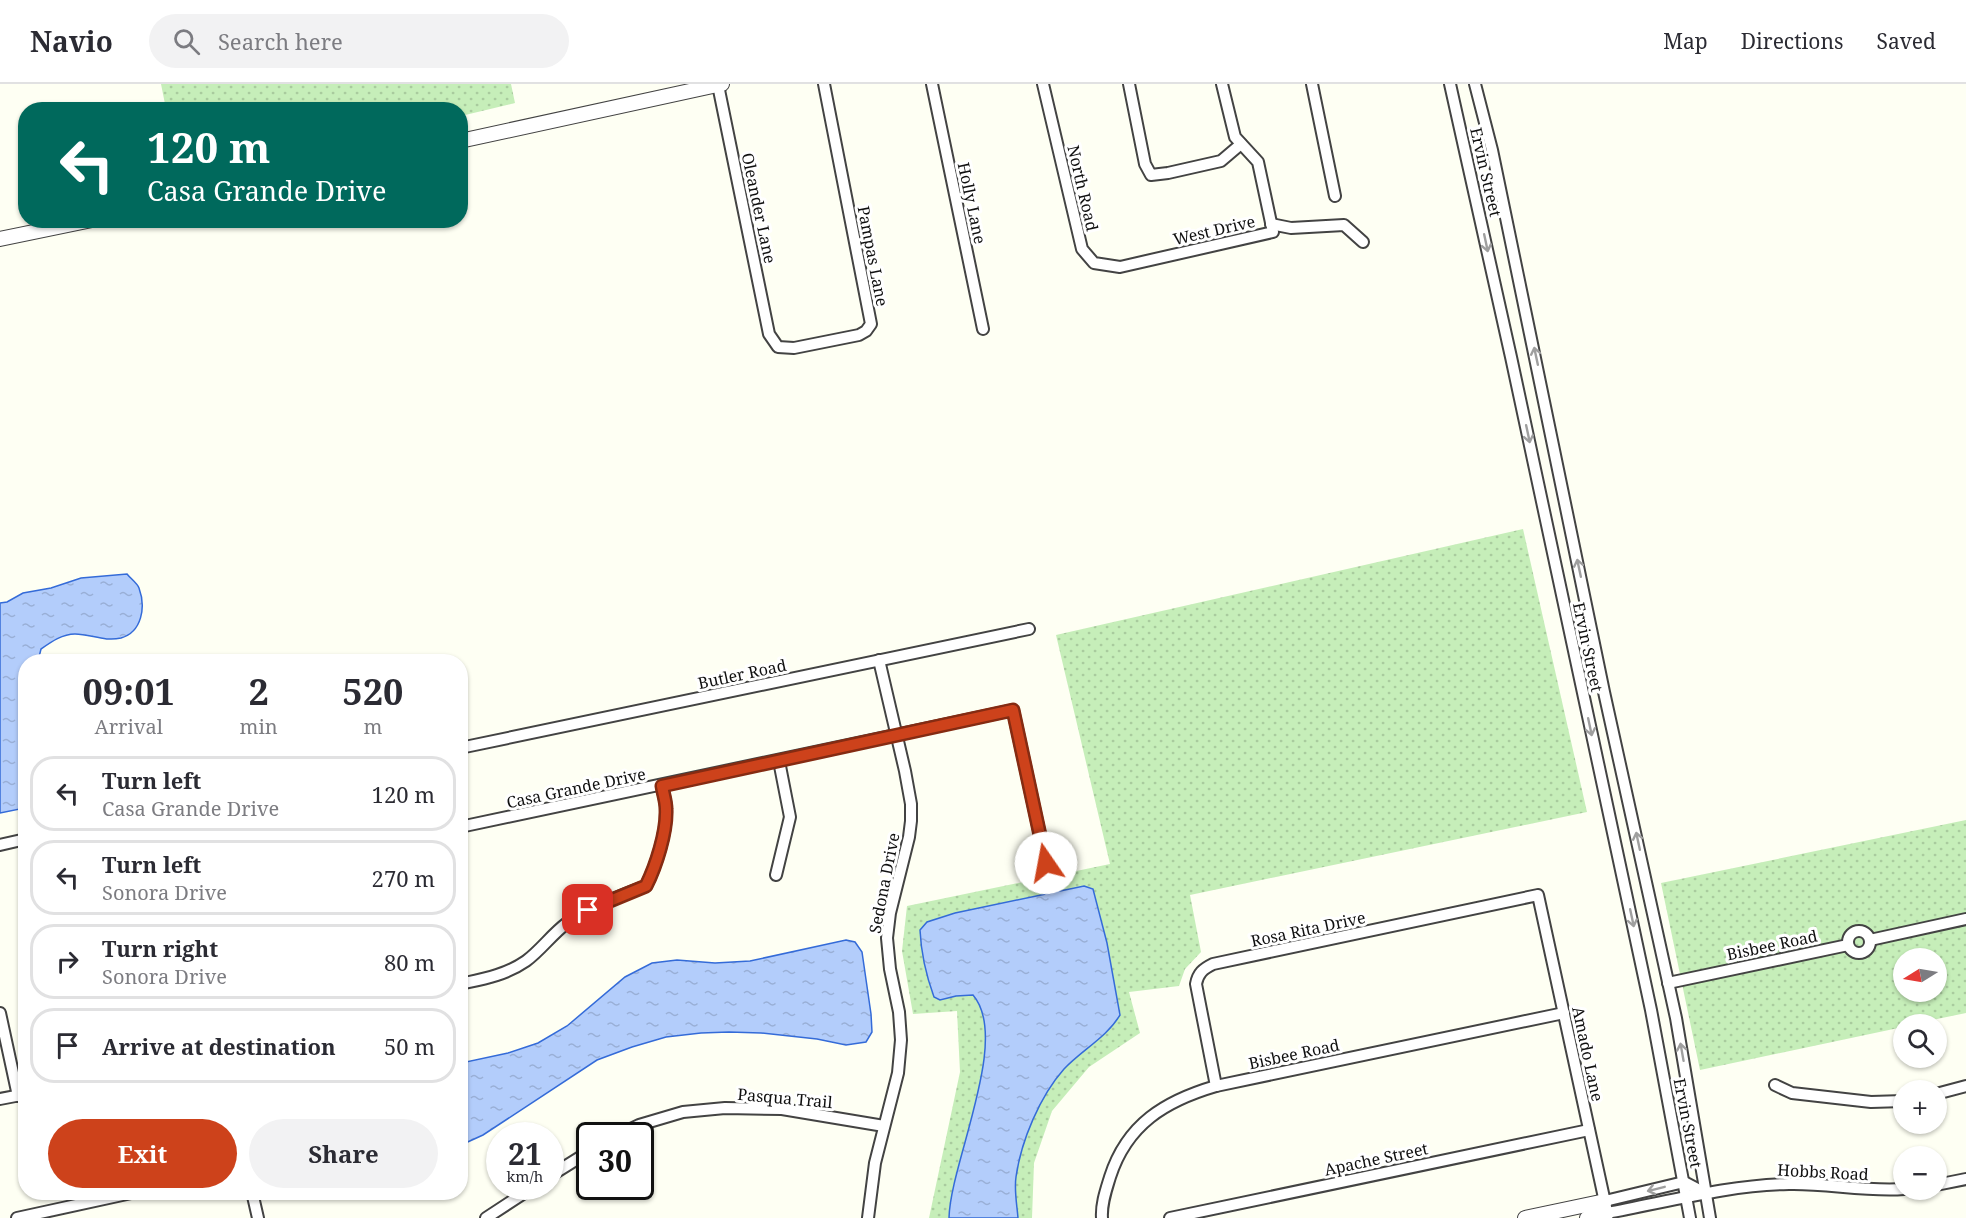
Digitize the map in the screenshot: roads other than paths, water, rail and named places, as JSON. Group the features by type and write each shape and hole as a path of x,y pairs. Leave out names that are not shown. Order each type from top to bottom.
{"street":[{"name":"Oleander Lane","path":"720,84 771,337"},
{"path":"468,139 720,84"},
{"name":"Pampas Lane","path":"771,337 778,347 794,348 859,335 871,324 824,84"},
{"name":"Holly Lane","path":"932,84 983,328"},
{"name":"North Road","path":"1043,84 1082,249 1094,262 1120,267 1162,257"},
{"path":"1129,84 1145,164 1152,176 1221,161 1241,144"},
{"path":"1222,84 1235,137 1258,162 1271,224"},
{"path":"1312,84 1335,196"},
{"name":"Ervin Street","path":"1450,84 1512,357 1652,1010 1690,1218"},
{"name":"Ervin Street","path":"1475,84 1492,150 1604,692 1668,983 1710,1218"},
{"name":"West Drive","path":"1162,257 1273,232 1271,224 1291,228 1344,225 1363,242"},
{"path":"0,239 53,228"},
{"name":"Butler Road","path":"468,746 1029,629"},
{"name":"Sedona Drive","path":"868,1218 875,1163 898,1073 901,1040 899,1012 890,969 887,938 890,913 911,821 907,782 879,660"},
{"name":"Casa Grande Drive","path":"468,825 1013,710 1046,863"},
{"path":"776,875 790,817 779,761"},
{"path":"468,982 509,971 526,960 565,925 580,915 646,886 653,872 666,822 662,786"},
{"path":"0,845 18,842"},
{"name":"Amado Lane","path":"1538,896 1607,1211"},
{"name":"Rosa Rita Drive","path":"1216,1086 1196,984 1198,976 1204,969 1213,964 1538,896"},
{"path":"1870,940 1966,919"},
{"path":"1856,931 1867,934 1870,940 1869,948 1863,953 1856,953 1849,949 1850,934 1856,931"},
{"name":"Bisbee Road","path":"1668,983 1848,945"},
{"path":"0,1013 18,1080"},
{"name":"Bisbee Road","path":"1102,1218 1103,1199 1108,1181 1125,1143 1158,1110 1187,1094 1564,1013"},
{"path":"1775,1085 1792,1093 1871,1102 1893,1101"},
{"path":"1947,1091 1966,1086"},
{"path":"0,1099 18,1096"},
{"name":"Pasqua Trail","path":"649,1122 683,1112 725,1108 782,1109 884,1126"},
{"name":"Apache Street","path":"1170,1218 1589,1130"},
{"path":"1947,1183 1966,1179"},
{"path":"1683,1182 1705,1193"},
{"name":"Hobbs Road","path":"1587,1218 1683,1182"},
{"name":"Hobbs Road","path":"1525,1218 1607,1211 1705,1193 1788,1184 1893,1190"},
{"path":"16,1218 99,1200"},
{"path":"254,1200 258,1218"},
{"path":"486,1218 514,1200"}],"water":[{"path":"127,574 138,586 141,595 142,611 138,625 128,635 121,638 81,634 66,635 41,649 40,654 18,654 18,809 0,813 0,603 7,602 23,593 51,588 81,578"},
{"path":"1084,886 1093,889 1107,943 1120,1015 1101,1037 1064,1069 1047,1092 1022,1149 1015,1187 1018,1218 949,1218 952,1194 982,1070 985,1041 983,1015 973,995 940,1000 934,997 924,964 920,930 927,922 955,913"},
{"path":"846,940 855,942 862,952 872,1032 866,1042 846,1045 817,1039 761,1033 701,1033 666,1037 597,1060 503,1122 486,1122 486,1133 468,1142 468,1062 508,1053 538,1043 567,1026 625,977 652,963 677,960 715,963 750,961"}]}
